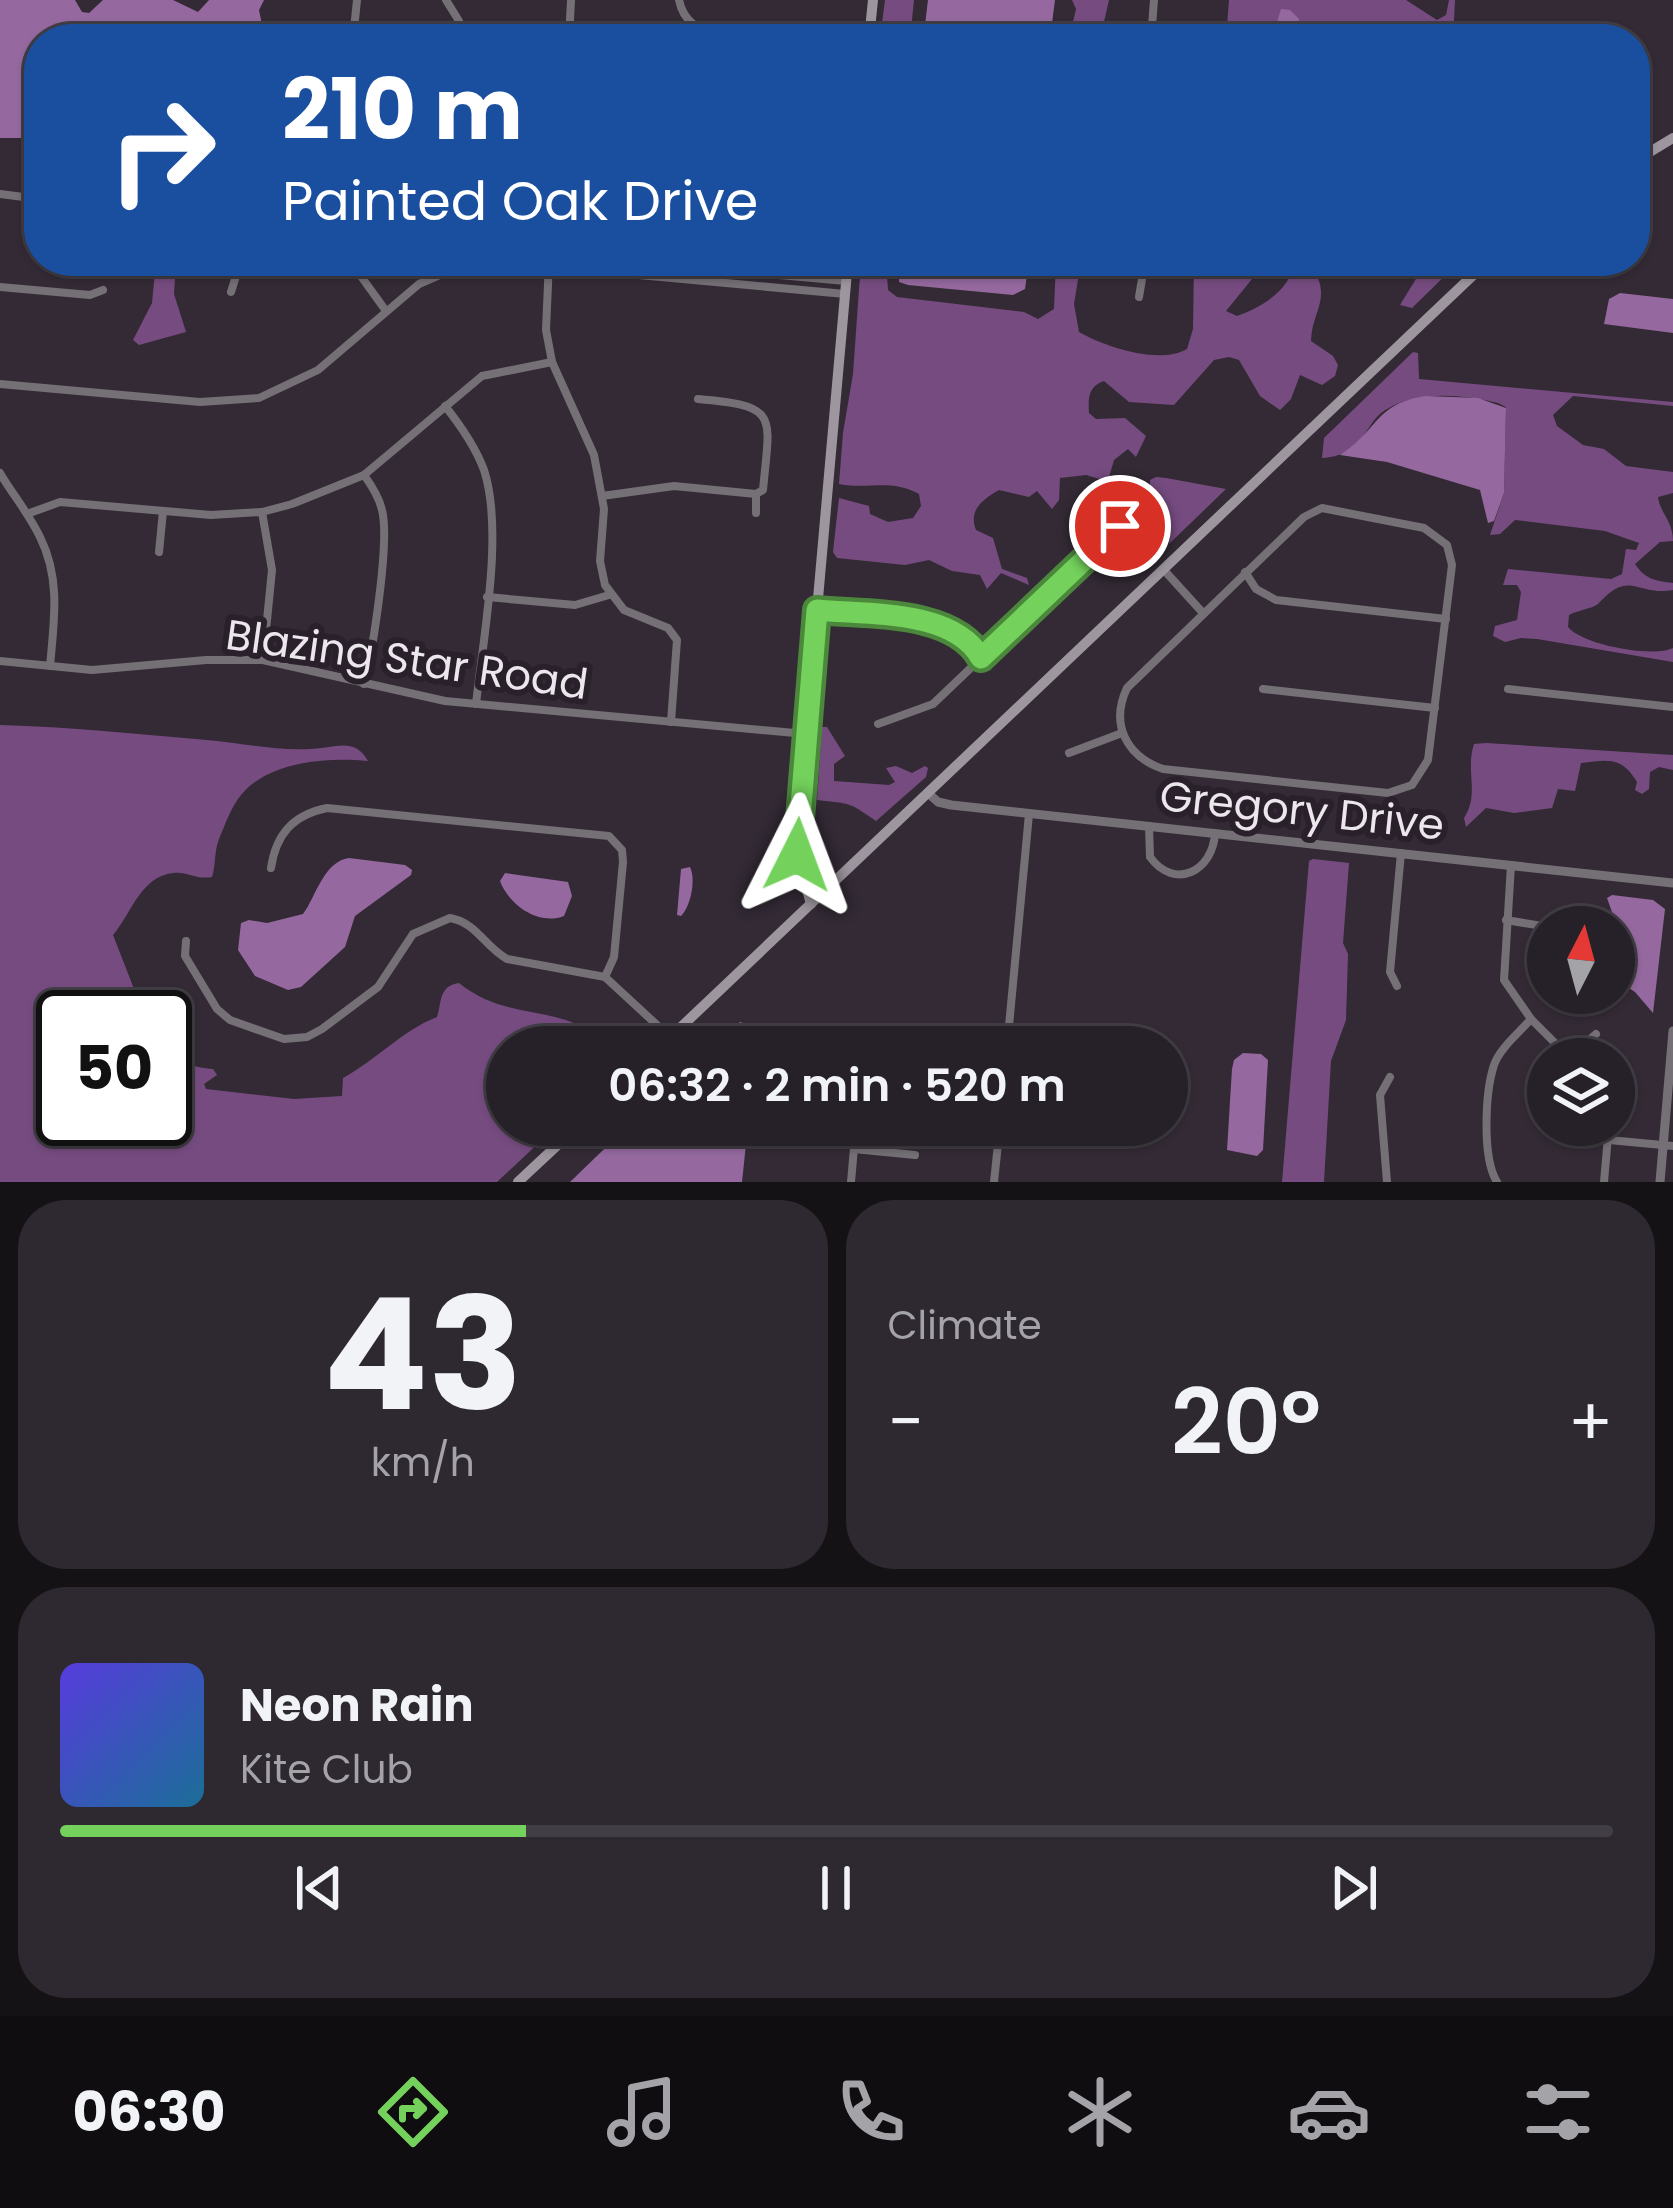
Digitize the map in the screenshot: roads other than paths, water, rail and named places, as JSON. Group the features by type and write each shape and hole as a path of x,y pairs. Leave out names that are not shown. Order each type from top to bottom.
{"main road":[{"path":"811,904 796,835 847,276"},
{"path":"682,1026 1472,276"},
{"path":"518,1182 557,1146"}],"street":[{"path":"231,292 236,276"},
{"path":"361,276 386,310"},
{"path":"0,384 200,402 259,398 318,370 386,310 436,276"},
{"path":"548,276 544,312 552,362 584,426 602,496 601,567 609,595 624,610 668,628 677,640 671,722"},
{"path":"676,276 846,288"},
{"path":"747,276 846,288"},
{"path":"1139,297 1142,276"},
{"path":"0,287 90,295 103,290"},
{"path":"27,514 60,502 211,515 262,512 315,497 364,475 482,376 552,362"},
{"path":"602,496 674,486 756,494 763,490 769,433 765,416 739,403 698,399"},
{"path":"445,406 472,445 490,495 492,533 476,705"},
{"path":"0,473 41,538 55,585 50,666"},
{"path":"364,475 381,507 384,529 374,638 364,684"},
{"path":"756,494 756,513"},
{"path":"1322,508 1424,528 1443,539 1452,565 1435,708 1425,770 1412,785 1388,793 1162,769 1135,754 1122,734 1119,710 1127,688 1245,572 1304,518 1322,508"},
{"path":"159,551 163,511"},
{"path":"262,512 272,570 263,660"},
{"path":"878,724 928,707 1120,526"},
{"path":"1162,568 1203,613"},
{"path":"1245,572 1256,589 1276,600 1446,619"},
{"path":"487,597 575,605 609,595"},
{"path":"817,610 942,624 962,635 981,658"},
{"name":"Blazing Star Road","path":"0,661 119,669 263,660 476,705 806,734"},
{"path":"1263,689 1435,708"},
{"path":"1508,689 1673,707"},
{"path":"1069,753 1122,734"},
{"name":"Gregory Drive","path":"928,793 951,805 1673,883"},
{"path":"271,868 274,846 288,826 327,808 609,836 622,850 614,957 605,977"},
{"path":"1009,1026 1029,814"},
{"path":"1149,826 1150,857 1168,873 1185,874 1208,860 1215,833"},
{"path":"1397,986 1390,972 1401,853"},
{"path":"1511,866 1504,980 1551,1038"},
{"path":"186,941 185,956 217,1009 230,1020 284,1039 307,1037 322,1029 378,987 413,934 450,918 472,926 493,951 507,959 605,977 658,1026"},
{"path":"1506,920 1527,924"},
{"path":"1497,1182 1486,1160 1494,1065 1532,1019"},
{"path":"1660,1182 1668,1145 1673,1031"},
{"path":"1592,1038 1596,1034"},
{"path":"1387,1182 1381,1095 1390,1077"},
{"path":"1635,1142 1668,1145"},
{"path":"850,1182 854,1146"},
{"path":"994,1182 998,1146"},
{"path":"1604,1182 1608,1146"},
{"path":"854,1149 915,1155"}]}
